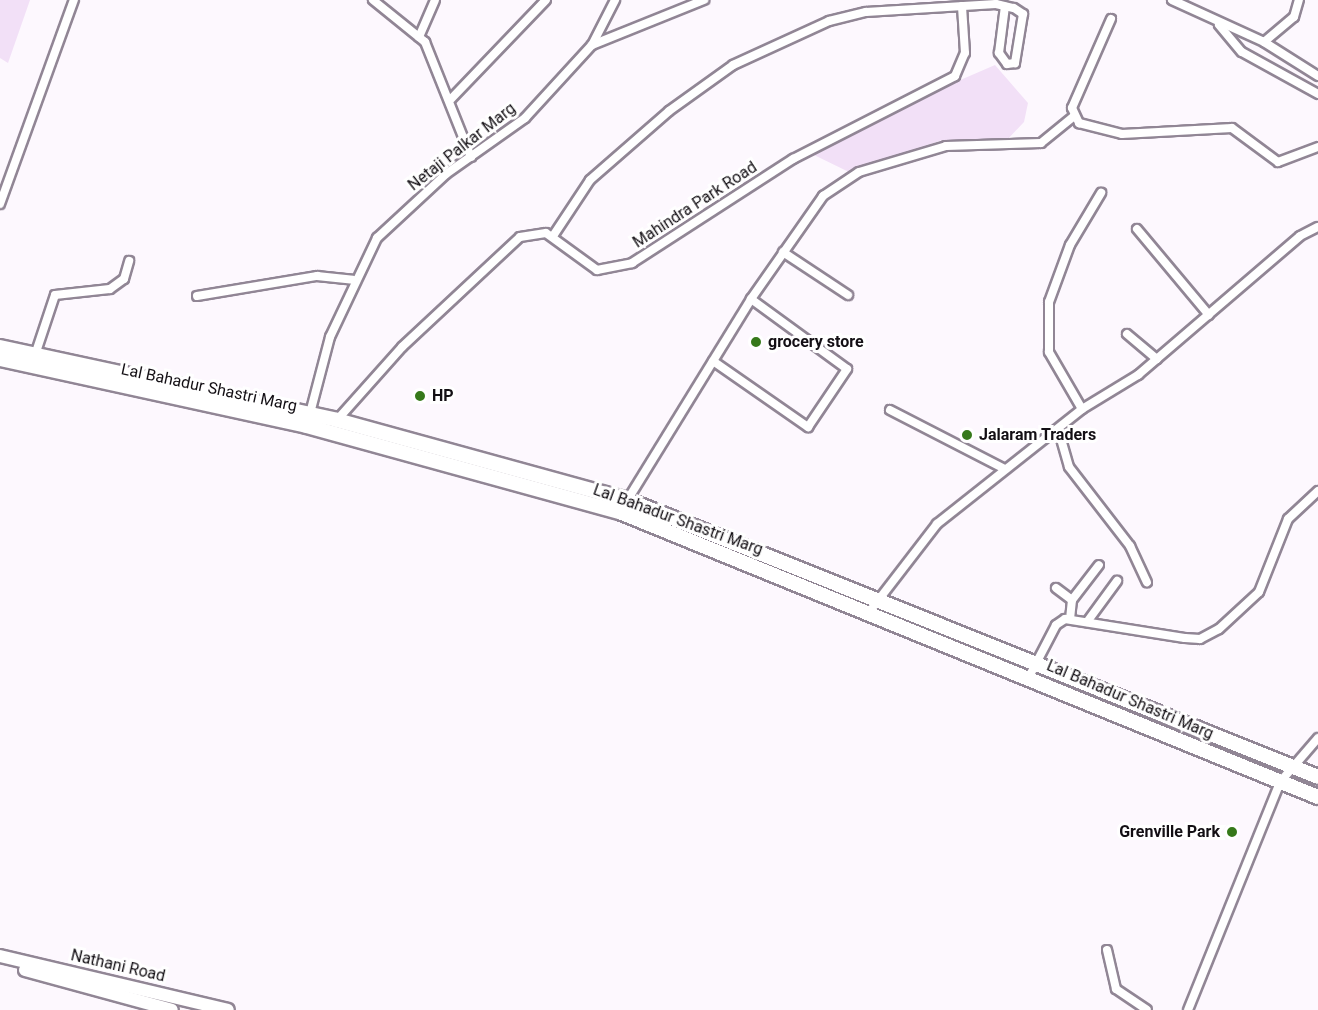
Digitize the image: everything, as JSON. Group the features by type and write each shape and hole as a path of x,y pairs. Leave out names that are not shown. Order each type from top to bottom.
{"main road":[{"name":"Lal Bahadur Shastri Marg","path":"0,347 308,421 699,528 874,605 1033,669 1119,696 1318,777"},
{"name":"Lal Bahadur Shastri Marg","path":"0,358 308,421 337,420 469,464"},
{"name":"Lal Bahadur Shastri Marg","path":"624,506 695,542 874,605"},
{"path":"695,542 699,528"},
{"name":"Lal Bahadur Shastri Marg","path":"1033,669 1114,711 1318,797"},
{"path":"1114,711 1119,696"},
{"path":"1224,759 1231,742"}],"street":[{"path":"0,204 74,0"},
{"path":"373,0 419,37 451,99 471,157"},
{"path":"419,37 435,0"},
{"path":"451,99 546,0"},
{"name":"Netaji Palkar Marg","path":"308,421 330,337 353,280 377,238 471,157 525,118 592,45 615,0"},
{"path":"592,45 705,0"},
{"path":"1172,0 1219,25 1264,42 1318,76"},
{"path":"1264,42 1294,17 1299,0"},
{"path":"337,420 402,347 520,237 532,231 553,236 590,180 669,111 733,65 829,21 866,12 962,6 1005,6 1023,14 1015,63 1007,64 999,53 1005,6"},
{"name":"Mahindra Park Road","path":"553,236 584,266 597,270 632,263 793,159 955,76 965,53 962,6"},
{"path":"624,506 751,299 823,196 859,172 946,146 1041,143 1073,117 1111,19"},
{"path":"1219,25 1242,52 1318,94"},
{"path":"1073,117 1102,132 1122,134 1232,128 1278,162 1318,147"},
{"path":"1082,410 1048,352 1049,302 1070,245 1101,193"},
{"path":"874,605 917,544 1005,469 1059,432 1082,410 1112,395 1300,236 1318,228"},
{"path":"1137,229 1209,315"},
{"path":"783,252 848,295"},
{"path":"35,355 55,295 110,289 124,279 129,261"},
{"path":"197,296 317,276 353,280"},
{"path":"713,361 808,427 847,369 751,299"},
{"path":"1127,334 1157,359"},
{"path":"890,410 1005,469"},
{"path":"1059,432 1069,467 1130,546 1147,582"},
{"path":"1033,669 1056,625 1070,619 1185,638 1200,639 1219,629 1258,592 1288,519 1318,491"},
{"path":"1070,619 1072,600 1100,565"},
{"path":"1087,622 1117,581"},
{"path":"1056,588 1072,600"},
{"path":"1188,1010 1280,782 1290,766 1318,738"},
{"path":"1107,950 1116,989 1146,1010"},
{"name":"Nathani Road","path":"0,956 228,1010"},
{"name":"Nathani Road","path":"0,964 172,1010"}],"shaded area":[{"path":"0,0 30,0 8,63 0,58"},
{"path":"995,65 1028,103 1024,122 1006,141 942,140 851,173 812,154 898,107"}],"place":[{"name":"grocery store","path":"756,342"},
{"name":"HP","path":"420,396"},
{"name":"Jalaram Traders","path":"967,435"},
{"name":"Grenville Park","path":"1232,832"}]}
